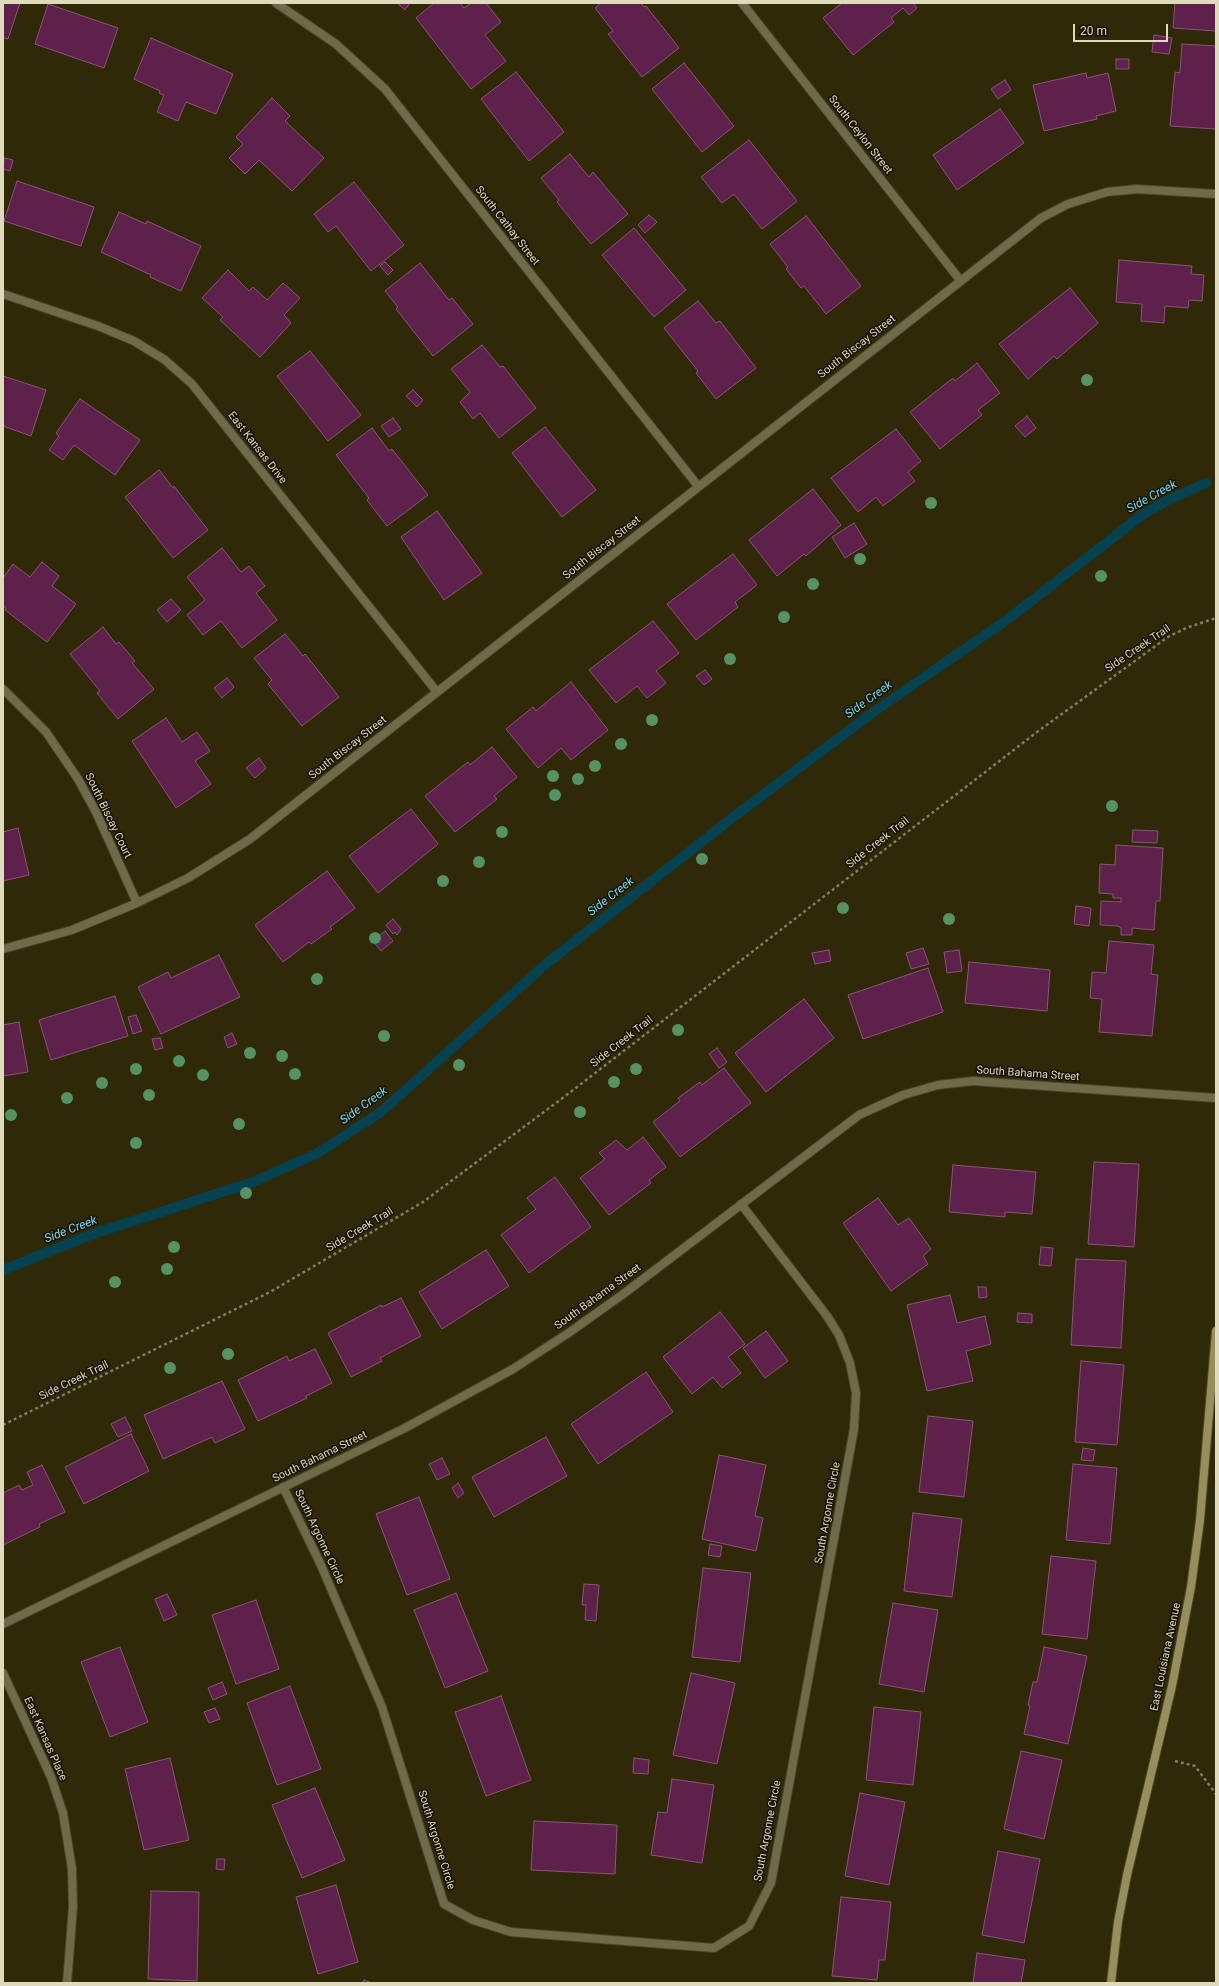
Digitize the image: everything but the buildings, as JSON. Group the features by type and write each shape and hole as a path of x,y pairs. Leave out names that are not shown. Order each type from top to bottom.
{"street":[{"name":"South Cathay Street","path":"276,3 336,44 385,90 698,486"},
{"name":"South Ceylon Street","path":"742,3 960,280"},
{"name":"South Biscay Street","path":"3,949 72,930 137,903 188,878 250,839 960,280 1041,218 1068,204 1107,192 1137,189 1216,194"},
{"name":"East Kansas Drive","path":"3,294 98,326 134,341 165,360 192,384 437,692"},
{"name":"South Biscay Court","path":"3,689 46,732 78,779 96,812 137,903"},
{"name":"South Bahama Street","path":"3,1624 406,1428 513,1369 577,1328 859,1115 902,1095 938,1085 973,1081 1216,1098"},
{"name":"South Argonne Circle","path":"283,1487 320,1563 382,1706 444,1904 473,1920 510,1932 714,1948 749,1926 771,1883 854,1429 856,1392 850,1363 839,1335 827,1316 741,1204"},
{"name":"East Louisiana Avenue","path":"1111,1983 1118,1922 1127,1875 1172,1686 1192,1587 1200,1520 1216,1331"},
{"name":"East Kansas Place","path":"3,1673 51,1777 63,1813 72,1869 73,1906 67,1983"}],"path":[{"name":"Side Creek Trail","path":"3,1425 270,1292 423,1202 574,1089 1037,732 1168,637 1186,628 1216,618"},
{"path":"1155,1756 1195,1766 1216,1794"}],"waterway":[{"name":"Side Creek","path":"3,1270 93,1234 253,1182 318,1153 381,1112 547,963 736,815 875,711 1008,619 1142,515 1168,500 1206,483"}]}
